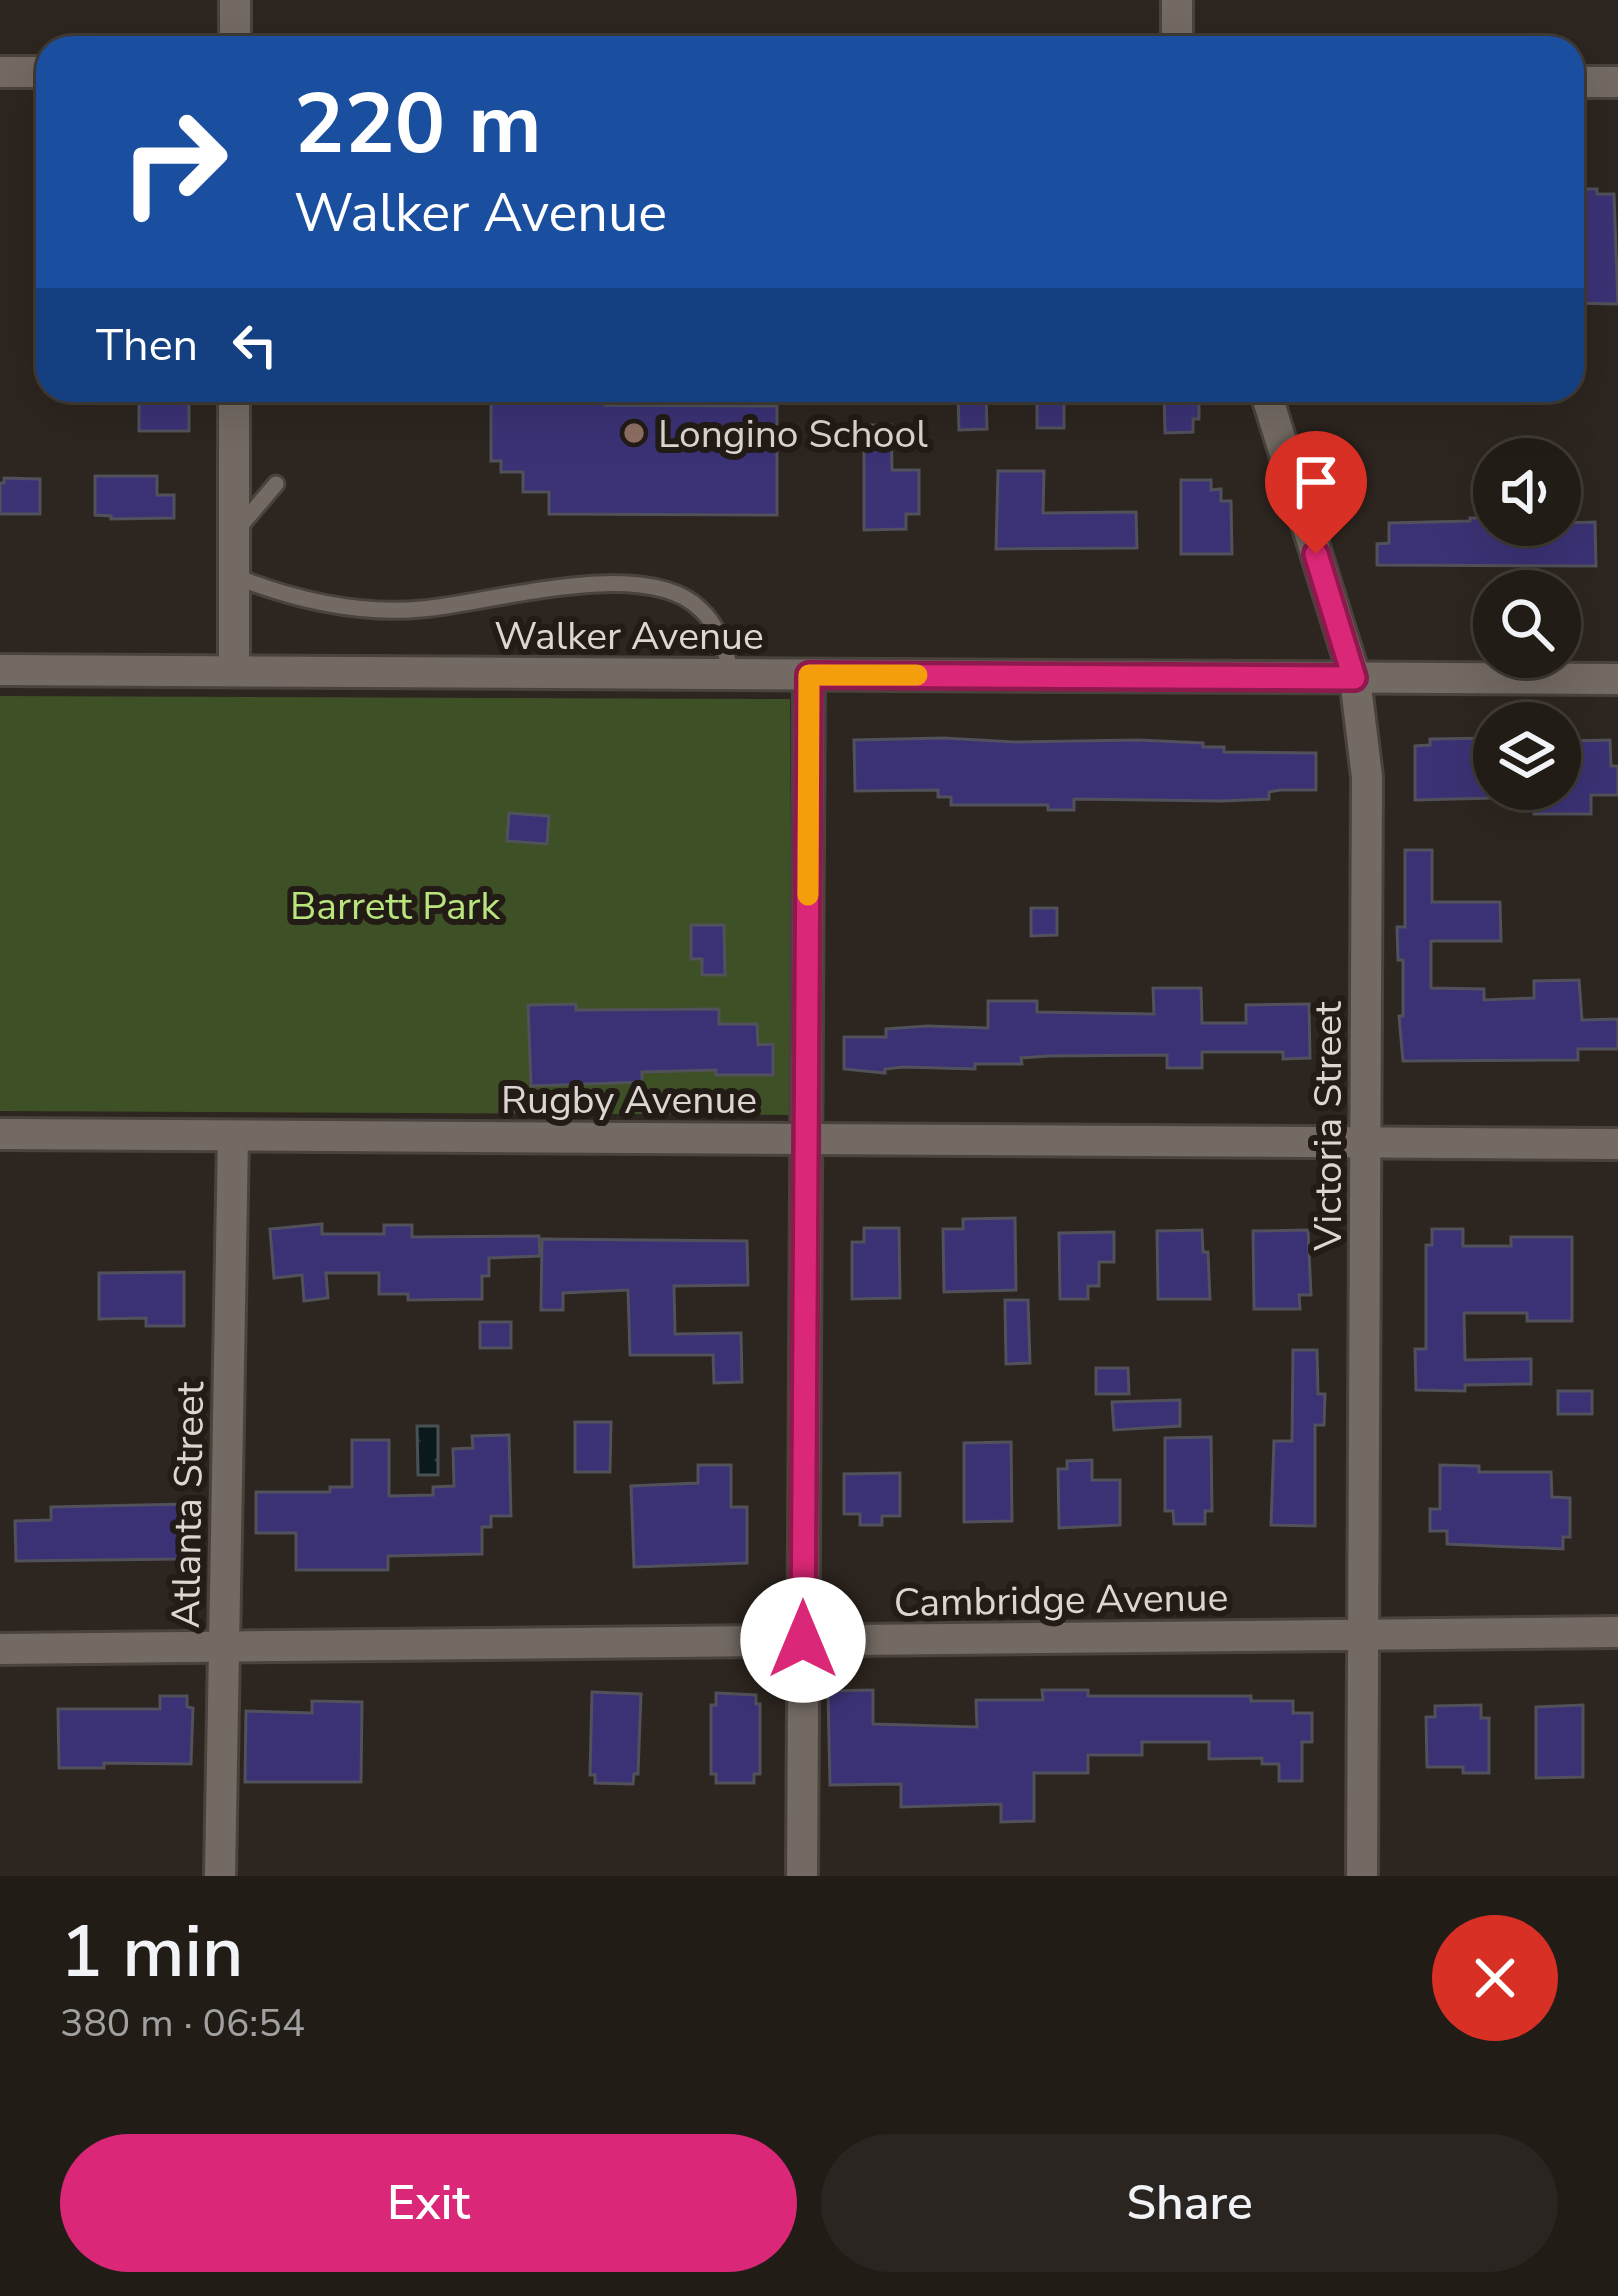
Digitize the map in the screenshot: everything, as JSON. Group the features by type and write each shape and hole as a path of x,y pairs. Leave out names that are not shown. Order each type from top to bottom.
{"street":[{"path":"235,0 235,36"},
{"path":"1177,0 1177,36"},
{"path":"0,72 36,72"},
{"path":"1584,82 1618,82"},
{"path":"234,402 234,671"},
{"name":"Victoria Street","path":"1269,402 1354,678 1367,776 1362,1876"},
{"name":"Walker Avenue","path":"0,670 1618,680"},
{"path":"802,1876 809,675"},
{"name":"Rugby Avenue","path":"0,1134 1618,1144"},
{"name":"Atlanta Street","path":"220,1876 233,1136"},
{"name":"Cambridge Avenue","path":"0,1649 1618,1632"}],"lane":[{"path":"234,533 276,484"},
{"path":"234,577 316,604 371,610 421,610 591,584 656,585 699,606 720,636 732,674"}],"green space":[{"name":"Barrett Park","path":"0,696 790,699 790,1115 0,1111"}],"water":[{"path":"417,1426 438,1426 438,1475 418,1475"}],"building":[{"path":"1584,189 1614,194 1618,304 1584,303"},
{"path":"139,402 189,402 189,431 139,431"},
{"name":"Longino School","path":"491,402 777,406 777,515 549,514 549,492 523,492 523,472 501,472 501,461 491,461"},
{"path":"958,402 986,402 987,429 959,430"},
{"path":"1037,402 1064,402 1064,428 1037,428"},
{"path":"1164,402 1199,402 1193,432 1165,433"},
{"path":"864,425 891,425 892,470 919,470 919,514 906,514 906,529 864,530"},
{"path":"998,471 1044,471 1043,513 1136,512 1137,548 996,549"},
{"path":"95,476 157,476 157,495 174,495 174,518 95,515"},
{"path":"4,478 40,479 40,514 0,514"},
{"path":"1181,480 1211,480 1211,490 1221,489 1221,501 1231,501 1232,554 1181,554"},
{"path":"1473,518 1473,546 1581,546 1581,522 1595,522 1596,566 1377,565 1377,544 1389,543 1389,523"},
{"path":"1473,738 1473,799 1415,800 1415,746 1430,745 1430,739"},
{"path":"854,740 1138,740 1203,743 1203,747 1224,747 1224,752 1316,753 1316,790 1280,790 1269,792 1269,799 1221,801 1074,799 1074,810 1048,810 1048,805 951,805 951,797 938,797 938,790 855,791"},
{"path":"1610,740 1611,766 1618,766 1618,795 1591,795 1591,814 1534,814 1534,810 1581,810 1581,741"},
{"path":"509,813 549,816 547,844 507,841"},
{"path":"1405,850 1432,850 1432,902 1500,902 1501,941 1431,941 1431,988 1484,989 1484,1000 1534,998 1534,981 1579,980 1582,1020 1618,1019 1618,1049 1578,1049 1578,1060 1403,1061 1399,1016 1403,1016 1403,960 1398,960 1397,927 1405,927"},
{"path":"1031,908 1057,908 1057,935 1031,936"},
{"path":"691,925 724,925 725,975 702,975 702,959 691,959"},
{"path":"1153,988 1201,988 1202,1023 1246,1023 1246,1005 1309,1004 1310,1058 1283,1059 1283,1052 1202,1052 1202,1068 1167,1068 1167,1055 1049,1056 1021,1058 1022,1064 975,1064 975,1069 903,1067 885,1069 885,1073 844,1069 844,1037 886,1037 886,1029 927,1026 988,1028 988,1001 1037,1001 1037,1012 1154,1014"},
{"path":"576,1004 576,1010 719,1009 719,1024 757,1024 758,1045 773,1044 773,1075 716,1075 716,1070 642,1072 642,1082 531,1086 528,1005"},
{"path":"1015,1218 1016,1290 944,1292 943,1229 963,1229 963,1219"},
{"path":"322,1224 322,1234 384,1234 384,1225 412,1225 412,1237 539,1236 540,1256 489,1258 489,1276 482,1276 482,1299 408,1300 408,1294 379,1294 379,1273 326,1273 328,1298 304,1301 302,1275 274,1278 270,1229"},
{"path":"864,1228 899,1228 900,1298 852,1299 852,1242 864,1242"},
{"path":"1432,1229 1463,1229 1463,1246 1511,1246 1511,1237 1572,1237 1572,1321 1527,1321 1527,1313 1464,1313 1465,1360 1531,1359 1531,1384 1416,1390 1415,1349 1426,1349 1426,1245 1432,1245"},
{"path":"1202,1230 1210,1299 1158,1299 1157,1231"},
{"path":"1308,1230 1311,1295 1299,1295 1300,1309 1254,1309 1253,1231"},
{"path":"1114,1232 1114,1262 1099,1262 1099,1286 1088,1286 1088,1299 1060,1299 1059,1233"},
{"path":"542,1239 747,1241 748,1285 674,1286 675,1334 741,1333 742,1382 714,1383 713,1355 630,1355 628,1290 563,1293 563,1310 541,1310"},
{"path":"184,1272 184,1326 146,1326 146,1318 99,1319 99,1273"},
{"path":"1005,1300 1028,1300 1030,1363 1006,1364"},
{"path":"480,1322 511,1322 511,1348 480,1348"},
{"path":"1293,1350 1317,1350 1318,1394 1325,1394 1324,1425 1315,1425 1315,1526 1271,1525 1274,1441 1292,1441"},
{"path":"1096,1368 1128,1368 1129,1394 1096,1394"},
{"path":"1558,1391 1592,1391 1592,1414 1558,1414"},
{"path":"1180,1400 1180,1426 1114,1430 1112,1402"},
{"path":"575,1422 611,1422 610,1472 575,1472"},
{"path":"509,1435 511,1516 491,1516 491,1527 482,1527 482,1554 388,1556 388,1570 296,1570 296,1533 256,1533 256,1492 330,1492 330,1487 352,1487 352,1440 389,1440 389,1496 433,1495 433,1487 454,1486 453,1449 473,1448 472,1436"},
{"path":"1211,1437 1212,1511 1205,1511 1205,1524 1174,1524 1173,1511 1165,1511 1165,1438"},
{"path":"1011,1442 1012,1521 964,1522 964,1443"},
{"path":"1092,1460 1092,1480 1120,1480 1120,1525 1059,1528 1058,1469 1067,1469 1067,1461"},
{"path":"698,1465 731,1465 731,1507 747,1507 747,1563 634,1567 631,1486 698,1483"},
{"path":"1440,1465 1479,1466 1479,1472 1551,1472 1552,1497 1570,1498 1570,1537 1563,1537 1563,1549 1447,1544 1447,1531 1430,1531 1430,1509 1440,1509"},
{"path":"900,1473 900,1516 882,1516 882,1525 860,1525 860,1514 844,1514 844,1474"},
{"path":"186,1504 187,1530 180,1530 180,1559 16,1561 15,1521 51,1520 51,1507"},
{"path":"873,1690 873,1724 977,1727 976,1700 1043,1700 1042,1690 1088,1690 1088,1696 1251,1696 1251,1701 1293,1701 1293,1713 1312,1713 1312,1742 1302,1742 1302,1781 1279,1781 1279,1764 1262,1764 1262,1758 1209,1759 1209,1742 1142,1742 1142,1755 1088,1755 1088,1773 1034,1773 1034,1821 1001,1822 1001,1804 901,1807 901,1784 830,1785 828,1691"},
{"path":"592,1692 641,1694 638,1774 633,1784 595,1783 595,1775 590,1775"},
{"path":"716,1693 756,1695 756,1704 760,1704 760,1774 754,1774 754,1783 716,1783 716,1774 711,1774 711,1705 716,1705"},
{"path":"160,1696 187,1696 187,1707 193,1708 191,1764 104,1763 104,1768 59,1768 58,1709 160,1709"},
{"path":"312,1701 362,1702 361,1782 245,1782 246,1711 312,1713"},
{"path":"1481,1705 1481,1718 1489,1718 1489,1773 1427,1767 1426,1717 1435,1717 1435,1706"},
{"path":"1583,1705 1583,1777 1536,1778 1536,1707"}],"slow traffic":[{"path":"808,895 809,675 917,675"}],"place":[{"name":"Longino School","path":"634,433"}],"route":[{"path":"803,1640 809,675 1354,678 1316,554"}]}
